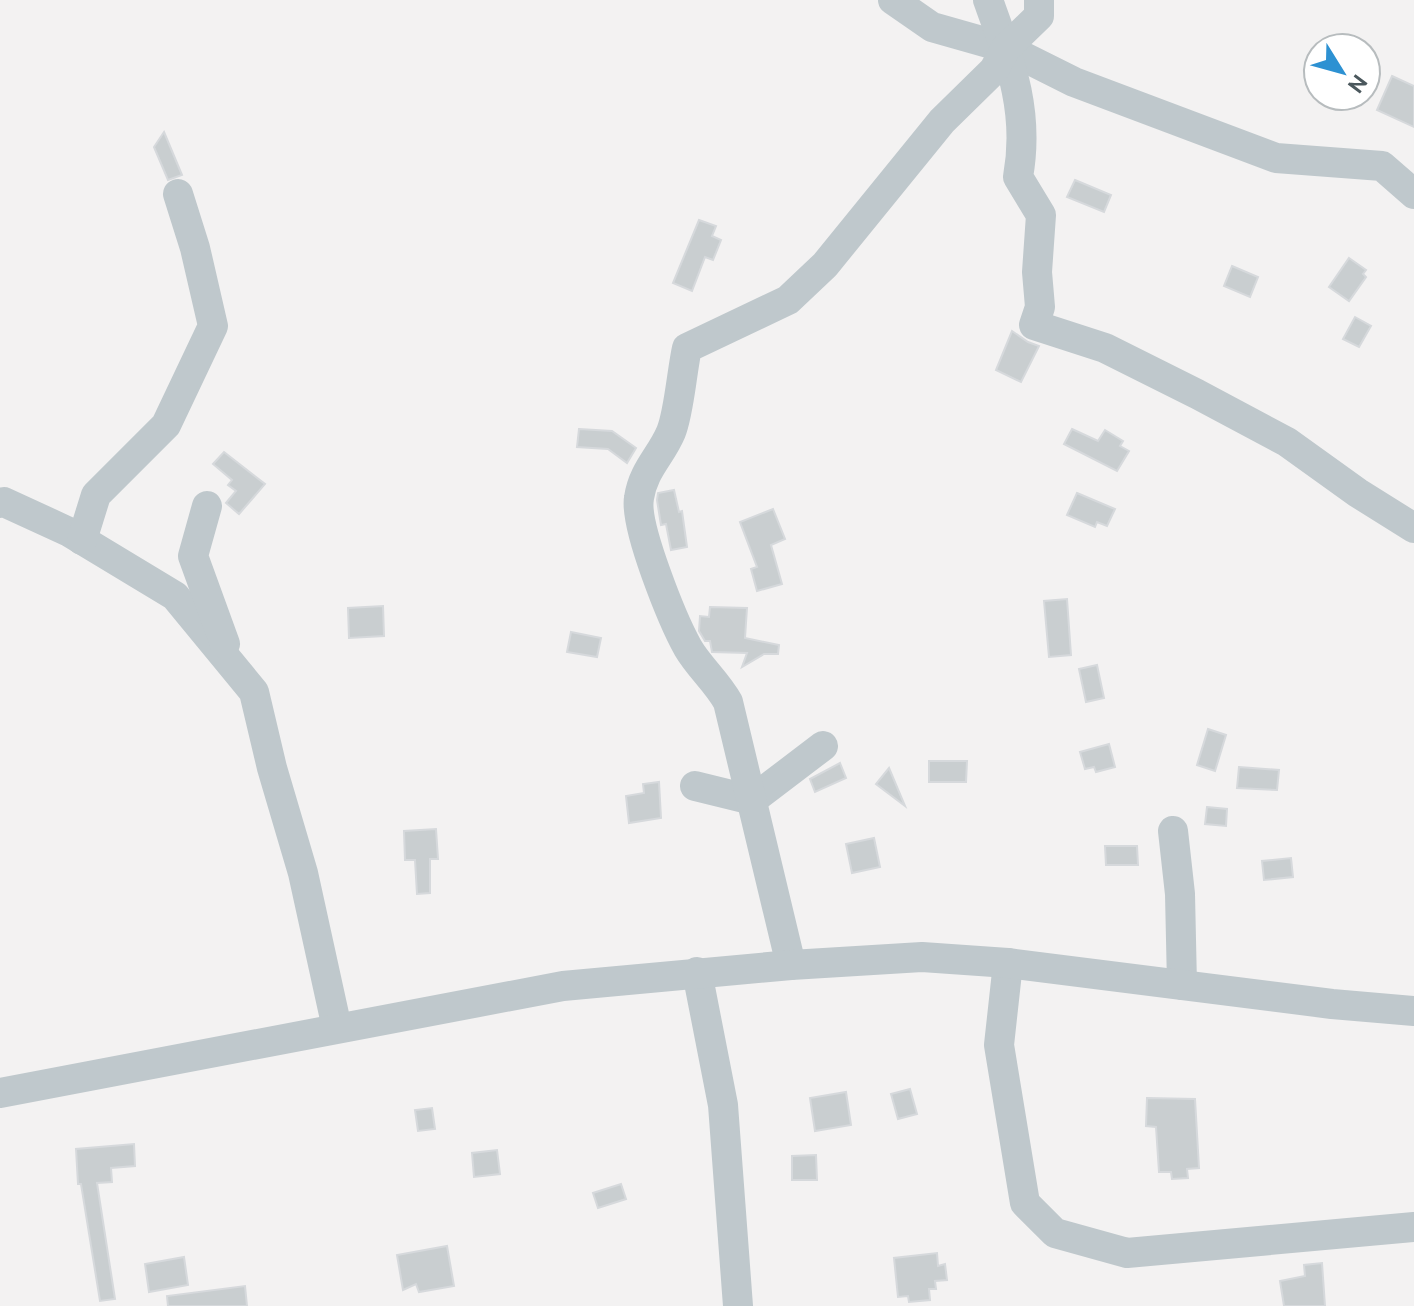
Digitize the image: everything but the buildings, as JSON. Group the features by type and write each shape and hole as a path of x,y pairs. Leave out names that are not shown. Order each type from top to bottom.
{"street":[{"path":"893,0 932,27 1006,48 1074,82 1276,158 1382,166 1414,194"},
{"path":"988,0 1019,95 1023,147 1018,177 1041,215 1037,272 1040,307 1034,325 1105,348 1223,407 1287,442 1358,493 1414,528"},
{"path":"791,965 728,702 719,686 689,650 642,530 638,500 648,467 671,432 687,348 788,300 825,265 942,121 994,70 1006,48 1042,5"},
{"path":"82,540 96,495 166,425 213,326 195,248 178,194"},
{"path":"0,503 4,502 82,540 175,596 254,692 272,768 303,873 337,1028"},
{"path":"207,506 193,556 234,668"},
{"path":"752,800 823,746"},
{"path":"695,786 752,800"},
{"path":"1173,831 1180,894 1182,985"},
{"path":"0,1093 563,986 697,972 922,957 1008,963 1332,1004 1414,1011"},
{"path":"1008,963 999,1045 1025,1203 1055,1233 1127,1253 1414,1227"},
{"path":"697,972 723,1105 738,1306"}]}
